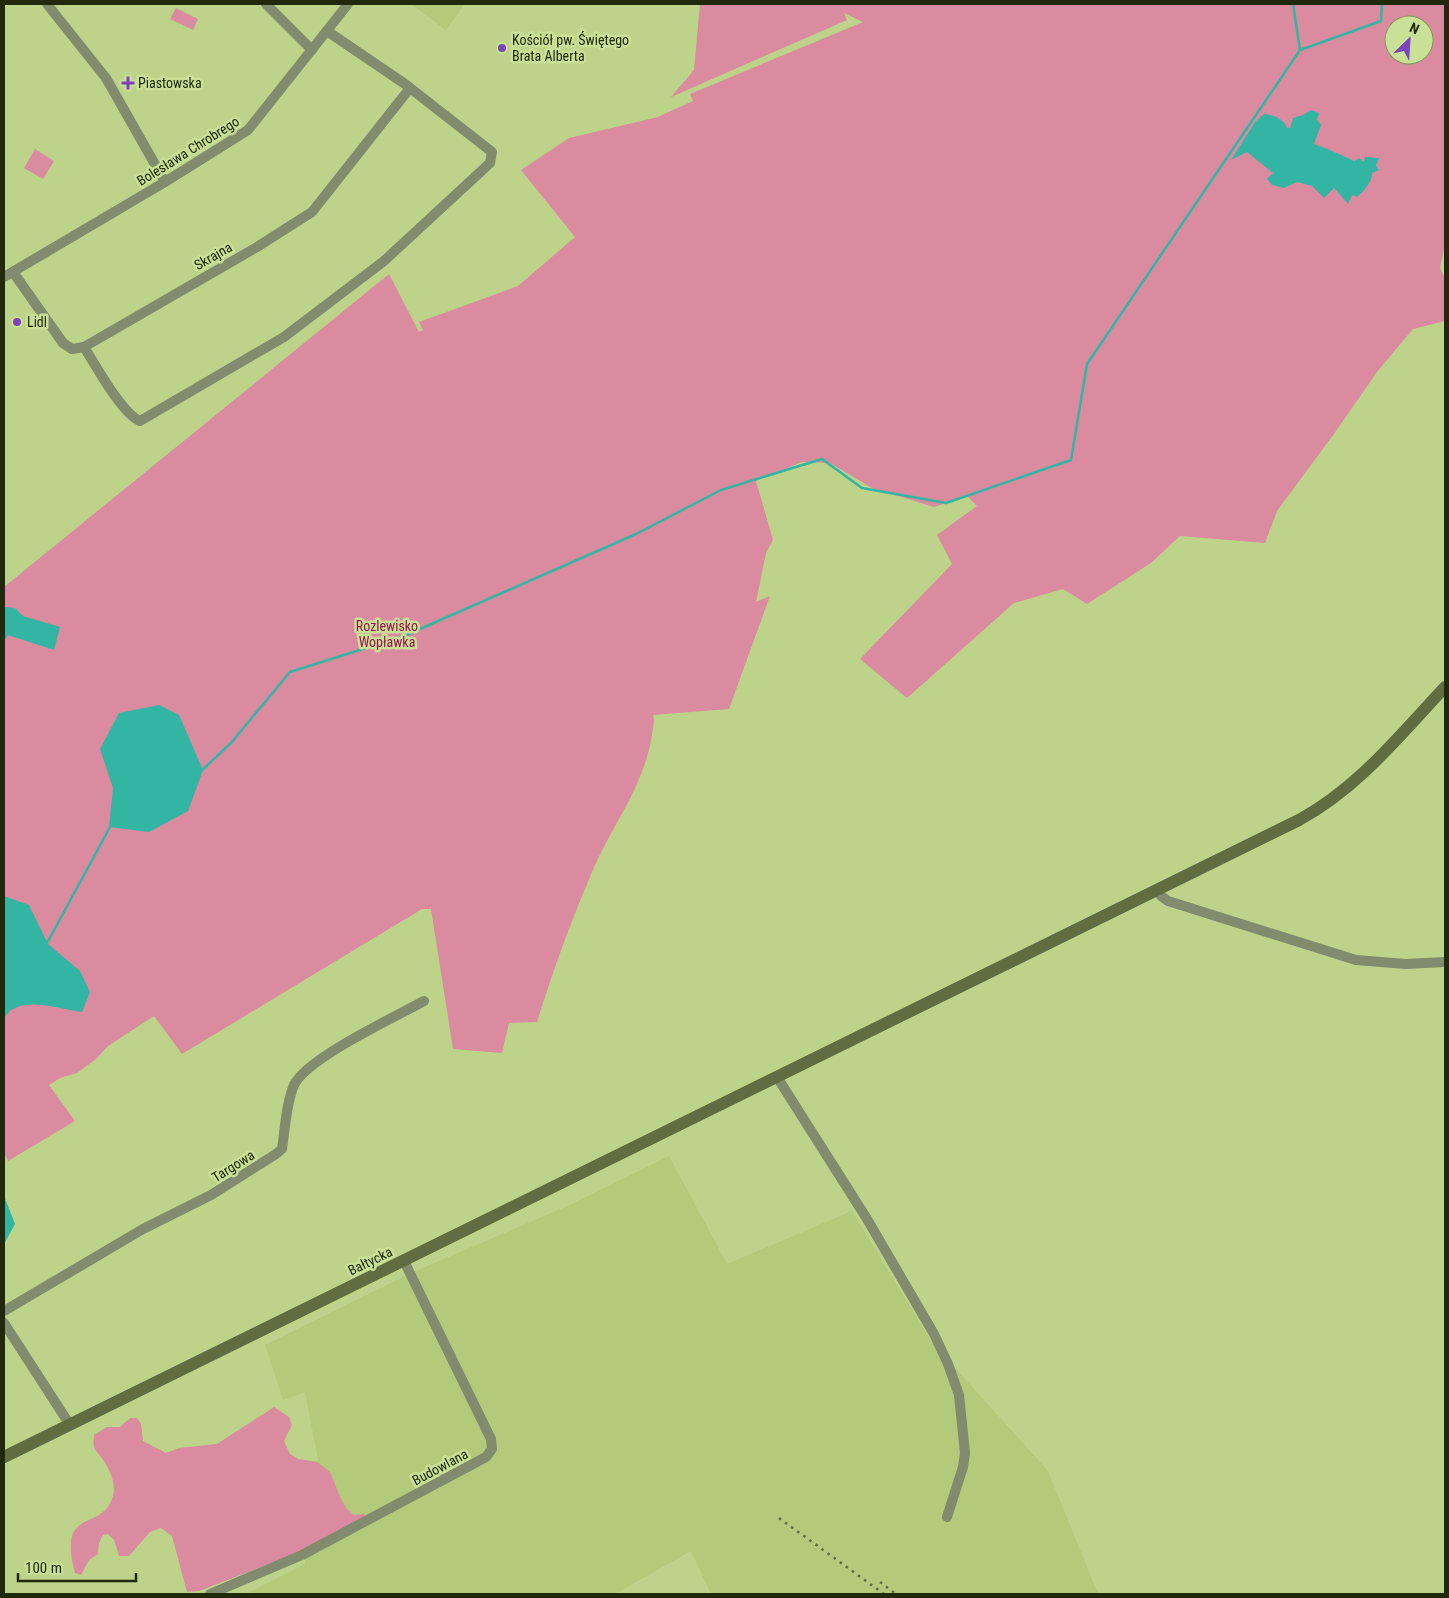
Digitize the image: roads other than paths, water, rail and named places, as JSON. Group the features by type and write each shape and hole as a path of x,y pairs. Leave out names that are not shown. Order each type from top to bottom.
{"main road":[{"name":"Bałtycka","path":"4,1457 1299,820 1330,801 1376,762 1445,687"}],"street":[{"path":"47,4 106,78 165,182"},
{"path":"266,4 312,50"},
{"name":"Bolesława Chrobrego","path":"8,275 165,182 248,130 348,4"},
{"path":"8,275 63,343 72,349 84,347 120,402 133,418 140,421 284,337 384,261 490,163 492,152 410,88 327,30"},
{"name":"Skrajna","path":"84,347 258,247 312,212 410,88"},
{"path":"1158,890 1161,896 1168,901 1333,954 1381,963 1445,962"},
{"name":"Targowa","path":"4,1311 143,1229 211,1196 276,1154 282,1149 294,1086 304,1071 320,1058 424,1001"},
{"path":"777,1077 867,1219 934,1334 948,1364 959,1396 964,1454 963,1467 947,1517"},
{"name":"Budowlana","path":"210,1594 302,1555 486,1457 492,1449 491,1439 479,1412 404,1261"},
{"path":"4,1323 70,1425"}],"water":[{"path":"1311,110 1319,113 1317,120 1321,125 1314,144 1354,161 1359,158 1364,162 1365,157 1379,158 1376,165 1379,170 1372,173 1367,186 1357,197 1352,195 1348,204 1334,188 1324,198 1312,186 1297,182 1284,188 1272,185 1267,179 1273,173 1247,152 1231,160 1255,122 1264,114 1278,118 1287,128 1290,128 1293,118"},
{"path":"4,607 15,608 23,616 60,627 54,650 8,635 4,642"},
{"path":"159,705 179,715 203,770 188,811 149,832 109,827 113,788 100,749 119,713"},
{"path":"4,896 29,905 48,944 80,971 90,992 82,1012 51,1006 28,1005 10,1011 4,1019"},
{"path":"4,1196 15,1224 4,1244"}],"waterway":[{"path":"200,772 231,743 290,672 404,636 636,534 721,490 822,459 862,488 946,503 1071,460 1087,364 1300,50 1293,4"},
{"path":"1300,50 1381,21 1382,4"},
{"path":"46,945 110,827"}],"railway":[{"path":"779,1518 884,1594"},
{"path":"880,1582 896,1594"}],"place":[{"name":"Kościół pw. Świętego Brata Alberta","path":"502,48"},
{"name":"Piastowska","path":"128,83"},
{"name":"Lidl","path":"17,322"}],"park label":[{"name":"Rozlewisko Wopławka","path":"387,634"}]}
